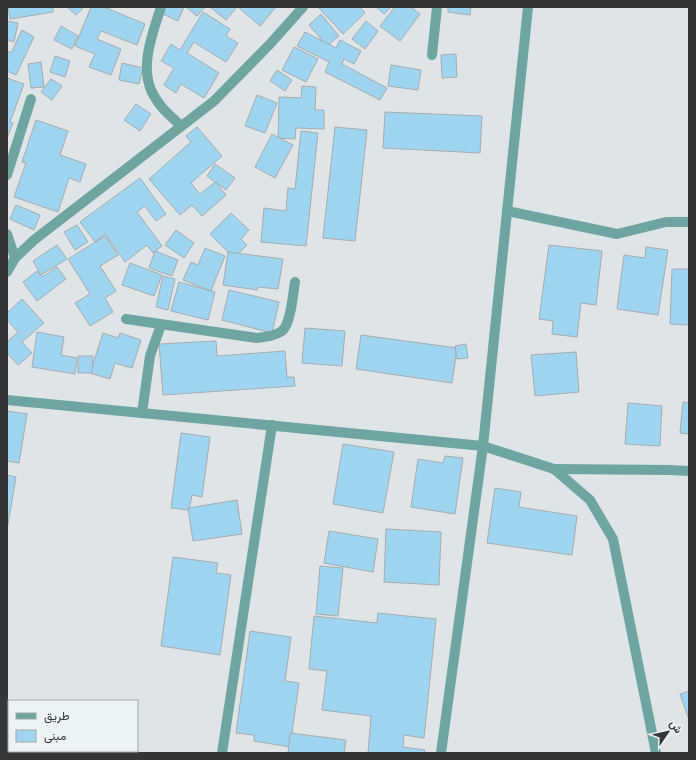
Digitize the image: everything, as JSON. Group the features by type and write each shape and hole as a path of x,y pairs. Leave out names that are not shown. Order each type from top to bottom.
{"street":[{"path":"161,7 154,26 147,58 148,84 155,99 181,126"},
{"path":"7,272 15,258 34,240 214,102 270,44 303,7"},
{"path":"432,55 437,7"},
{"path":"441,753 483,446 528,7"},
{"path":"7,175 31,99"},
{"path":"507,211 617,234 666,222 689,222"},
{"path":"7,234 15,258"},
{"path":"126,319 257,338 270,337 283,330 288,320 295,282"},
{"path":"142,413 150,356 161,325"},
{"path":"7,400 483,446 554,469 689,471"},
{"path":"222,753 272,425"},
{"path":"554,469 590,500 613,539 656,753"}],"building":[{"path":"8,7 53,7 53,12 10,19"},
{"path":"67,7 84,7 76,15"},
{"path":"91,7 104,7 145,24 137,45 101,31 97,39 121,49 111,75 89,67 95,54 75,46"},
{"path":"166,7 184,7 178,21 163,14"},
{"path":"186,7 205,7 197,16"},
{"path":"210,7 237,7 226,20"},
{"path":"238,7 276,7 260,26"},
{"path":"318,7 360,7 365,13 343,34"},
{"path":"376,7 391,7 384,14"},
{"path":"395,7 411,7 420,14 400,41 380,26"},
{"path":"448,7 471,7 470,15 448,12"},
{"path":"203,12 230,29 226,36 238,43 226,62 194,42 187,53 219,73 204,98 181,84 176,93 164,85 174,68 161,61 171,44 180,50"},
{"path":"321,14 339,36 327,46 309,25"},
{"path":"7,21 18,23 14,42 7,40"},
{"path":"366,21 378,31 365,49 352,39"},
{"path":"61,26 78,36 72,49 54,40"},
{"path":"22,30 34,37 16,75 7,71 7,51 11,53"},
{"path":"305,32 336,48 340,40 361,51 354,64 344,59 342,64 387,88 380,100 325,72 329,62 297,46"},
{"path":"294,47 318,59 306,82 282,70"},
{"path":"456,54 457,77 442,78 441,55"},
{"path":"55,56 70,61 65,77 50,72"},
{"path":"41,62 44,87 31,88 28,64"},
{"path":"122,63 143,68 139,84 119,80"},
{"path":"391,65 421,70 418,90 388,86"},
{"path":"277,70 292,80 285,91 270,81"},
{"path":"7,78 24,84 10,122 13,123 7,138"},
{"path":"51,79 62,86 52,100 41,92"},
{"path":"302,86 316,87 315,110 324,110 324,129 296,128 295,139 278,138 279,97 301,98"},
{"path":"257,95 277,103 265,133 245,126"},
{"path":"136,104 151,114 140,131 124,120"},
{"path":"385,112 482,116 480,153 383,148"},
{"path":"36,120 68,131 60,155 86,164 80,182 69,178 58,212 14,197 26,163 22,162"},
{"path":"197,127 222,156 191,183 200,194 215,182 226,195 202,216 192,205 180,215 149,179 191,142 186,136"},
{"path":"335,127 367,130 355,241 323,238"},
{"path":"301,131 318,133 306,246 261,242 264,208 286,211 288,188 295,189"},
{"path":"272,134 293,145 275,178 255,167"},
{"path":"215,164 235,178 226,190 207,176"},
{"path":"140,178 166,214 156,221 145,206 137,212 162,246 153,253 147,245 125,262 105,234 95,242 80,222"},
{"path":"16,205 40,215 34,230 10,219"},
{"path":"231,213 249,230 241,239 247,245 234,258 210,234"},
{"path":"77,225 88,242 75,250 64,232"},
{"path":"176,230 194,243 184,258 165,245"},
{"path":"105,236 118,255 100,266 116,291 105,298 113,312 90,326 75,303 90,294 68,259"},
{"path":"57,245 67,259 41,275 33,261"},
{"path":"549,245 602,251 596,305 581,303 577,337 552,334 553,321 539,319"},
{"path":"646,247 668,250 658,315 617,309 624,255 645,258"},
{"path":"205,248 225,256 211,291 183,280 191,262 198,265"},
{"path":"155,251 178,260 172,276 149,268"},
{"path":"228,252 283,259 278,289 258,287 257,290 223,285"},
{"path":"130,263 162,275 154,296 122,285"},
{"path":"57,267 66,279 37,301 23,282 37,271 42,277"},
{"path":"672,269 689,269 689,325 670,324"},
{"path":"163,276 175,279 168,310 156,307"},
{"path":"179,282 215,292 208,320 171,311"},
{"path":"229,290 279,302 272,333 222,320"},
{"path":"22,299 44,323 22,342 32,353 18,365 7,353 7,342 18,332 7,320 7,313"},
{"path":"305,328 345,331 342,366 302,363"},
{"path":"37,332 64,337 61,355 77,358 75,374 32,367"},
{"path":"103,333 118,338 120,333 141,340 132,368 115,363 110,379 90,373"},
{"path":"361,335 457,348 452,383 356,369"},
{"path":"216,341 217,356 285,351 287,377 294,377 295,386 163,395 159,344"},
{"path":"466,344 468,358 457,359 455,346"},
{"path":"576,352 579,392 535,396 531,355"},
{"path":"78,356 93,356 92,373 78,373"},
{"path":"683,402 689,403 689,434 680,433"},
{"path":"628,403 662,406 660,446 625,444"},
{"path":"7,411 27,414 19,463 7,461"},
{"path":"181,433 210,437 202,497 192,495 189,510 171,508"},
{"path":"343,444 394,452 383,513 333,504"},
{"path":"445,456 463,458 455,514 411,507 418,459 443,463"},
{"path":"7,475 16,477 7,530"},
{"path":"495,488 521,492 519,507 577,516 572,555 487,543"},
{"path":"237,500 242,534 193,541 188,508"},
{"path":"386,529 441,532 439,585 384,582"},
{"path":"329,531 378,539 373,572 324,563"},
{"path":"173,557 218,563 216,573 231,575 220,655 161,646"},
{"path":"320,566 343,568 338,616 316,614"},
{"path":"378,613 436,619 424,738 404,735 403,747 425,750 424,753 368,753 371,716 322,710 327,671 309,669 314,616 377,623"},
{"path":"250,631 291,637 285,681 299,683 290,747 254,741 254,735 236,733"},
{"path":"689,691 689,720 680,694"},
{"path":"290,733 346,740 344,753 288,753"},
{"path":"7,734 8,752 33,753 7,753"}]}
